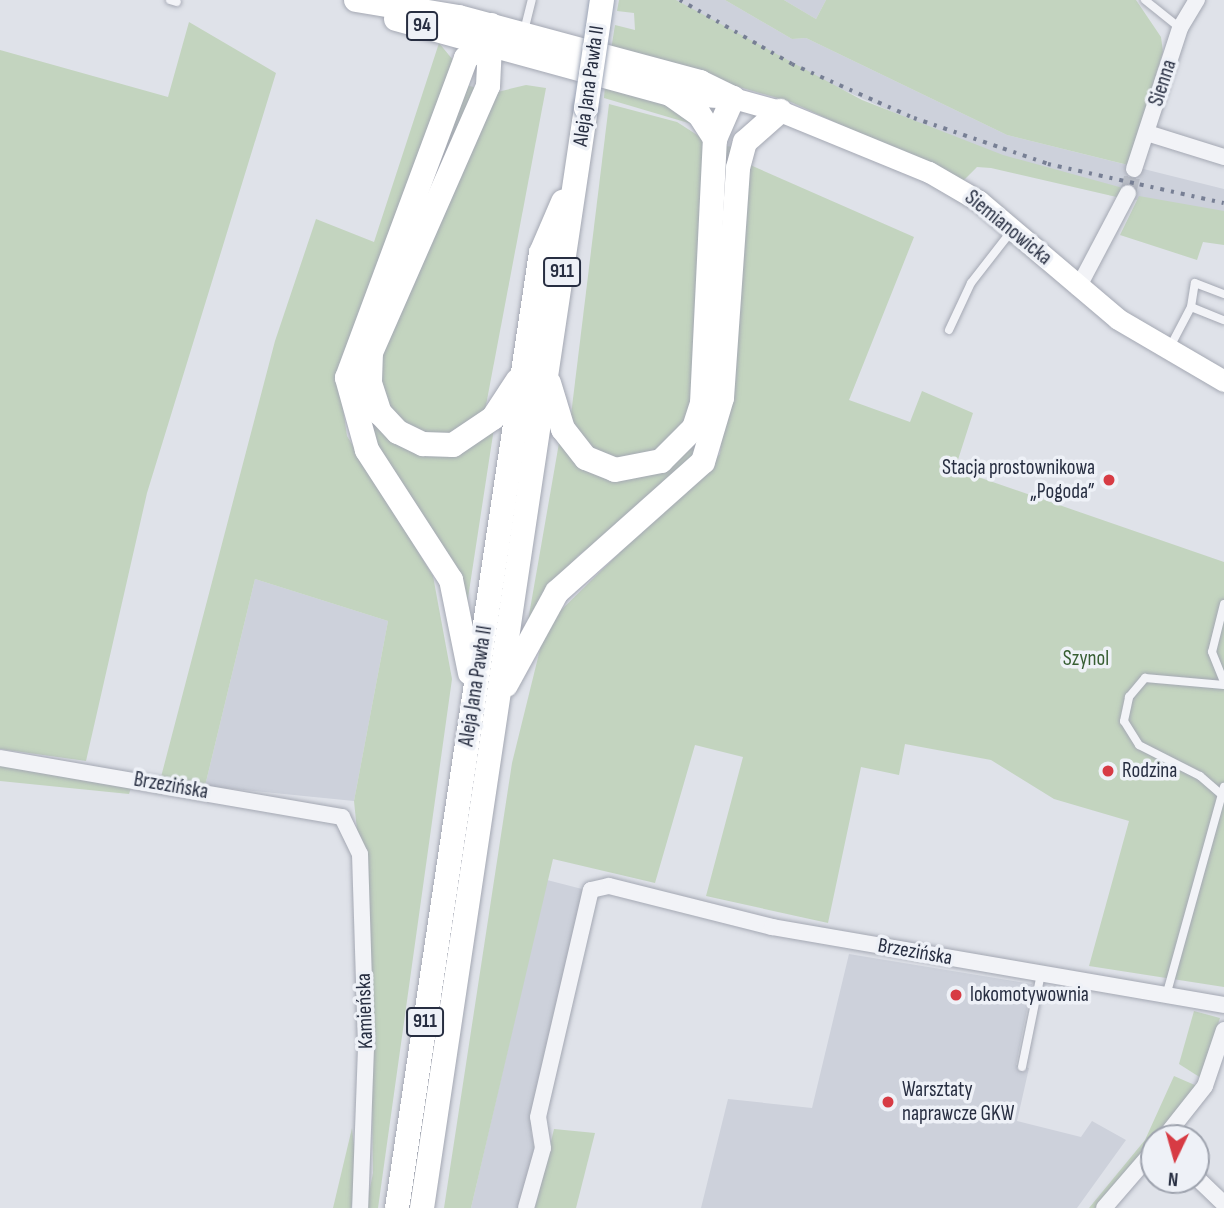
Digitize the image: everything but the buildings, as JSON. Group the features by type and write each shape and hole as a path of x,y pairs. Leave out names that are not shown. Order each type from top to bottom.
{"main road":[{"name":"Aleja Jana Pawła II","path":"422,1208 486,701 535,371 541,253 577,171 602,0"},
{"name":"Siemianowicka","path":"358,1 397,2 489,34 551,62 670,94 733,98"},
{"name":"Siemianowicka","path":"358,1 392,18 489,34 523,34 700,82 733,98 780,111 957,187 1079,288 1169,351 1224,381"},
{"path":"489,34 488,86 371,352 370,383 380,413 398,432 423,444 453,445 493,418 535,371 563,429 586,458 615,470 639,469 680,447 702,403 715,139 733,98"},
{"path":"486,701 451,580 367,450 347,378 466,58 489,34"},
{"path":"488,86 508,71 551,62"},
{"path":"670,94 699,114 715,139"},
{"path":"486,701 557,592 703,462 722,398 733,196 745,142 733,98"},
{"path":"745,142 780,111"},
{"name":"Aleja Jana Pawła II","path":"397,1208 486,701"}],"street":[{"name":"Sienna","path":"1134,169 1180,28 1197,0"},
{"path":"1147,133 1224,157"},
{"path":"1079,288 1128,193"},
{"name":"Brzezińska","path":"0,758 342,817"},
{"name":"Kamieńska","path":"342,817 360,854 366,1048 360,1208"},
{"name":"Brzezińska","path":"526,1208 543,1148 538,1117 585,896 609,886 772,927 1224,1005"},
{"path":"1175,1124 1205,1086 1224,1030"},
{"path":"1104,1208 1140,1166"},
{"path":"1210,1190 1224,1204"}],"lane":[{"path":"523,34 533,0"},
{"path":"1145,0 1180,28"},
{"path":"949,330 971,283 1006,238"},
{"path":"1169,351 1191,307 1195,283 1224,294"},
{"path":"1191,307 1224,320"},
{"path":"1166,996 1223,791 1200,776 1139,746 1124,720 1129,697 1144,678 1224,683 1212,652 1224,604"},
{"path":"1023,1067 1041,974"}],"shaded area":[{"path":"676,0 725,0 792,39 806,38 1007,135 1224,189 1224,216 1109,195 926,127 803,72"},
{"path":"784,0 826,0 816,19"},
{"path":"255,579 388,621 354,801 205,786"},
{"path":"547,880 586,890 531,1132 535,1151 520,1208 471,1208"},
{"path":"849,954 1032,984 1016,1065 1029,1068 1017,1121 1081,1137 1092,1121 1126,1140 1077,1208 701,1208 728,1099 812,1108"}],"green space":[{"path":"619,0 676,0 862,100 1003,155 1123,188 1121,198 991,168 977,167 963,181 791,102 611,50 615,25 635,30 634,13 617,11"},
{"path":"725,0 784,0 816,19 826,0 1136,0 1161,37 1163,52 1128,165 1007,135 806,38 792,39"},
{"path":"189,22 276,73 147,493 86,761 0,749 0,50 168,97"},
{"path":"439,43 453,60 338,373 347,436 433,576 452,679 378,1208 366,1208 373,1173 370,957 354,801 388,621 255,579 205,786 161,777 275,341 316,219 374,242"},
{"path":"605,84 665,101 702,127 604,98"},
{"path":"466,85 477,88 372,332 364,376 380,420 411,445 454,449 494,428 466,611 444,548 367,431 355,384 363,345 438,170"},
{"path":"526,85 546,88 483,421 470,433 423,439 383,403 381,346 493,93"},
{"path":"609,104 677,122 705,140 697,383 681,437 627,464 582,447 571,415"},
{"path":"724,146 735,147 699,449 658,495 578,556 528,621 559,443 568,452 671,464 692,447"},
{"name":"Szynol","path":"748,164 914,237 849,400 910,422 922,391 973,413 955,469 1224,562 1224,987 1089,966 1129,821 1054,799 991,760 905,744 899,775 861,767 828,923 706,896 743,757 695,745 655,883 553,859 471,1208 444,1208 512,763 546,625 720,454"},
{"path":"1139,196 1224,211 1224,245 1203,242 1197,260 1120,235"},
{"path":"0,764 132,784 129,794 0,781"},
{"path":"1194,1011 1220,1018 1201,1078 1179,1064"},
{"path":"1174,1076 1197,1086 1165,1124 1152,1124"},
{"path":"352,1128 358,1180 351,1208 333,1208"},
{"path":"554,1129 595,1133 576,1208 535,1208"},
{"path":"1140,1146 1140,1154 1095,1208 1089,1208"}],"tunnel":[{"path":"1128,193 1134,169"}],"railway":[{"path":"680,0 792,64 914,118 1048,164 1224,203"}],"place":[{"name":"Stacja prostownikowa „Pogoda”","path":"1109,480"},
{"name":"Rodzina","path":"1108,771"},
{"name":"lokomotywownia","path":"956,995"},
{"name":"Warsztaty naprawcze GKW","path":"888,1102"}]}
